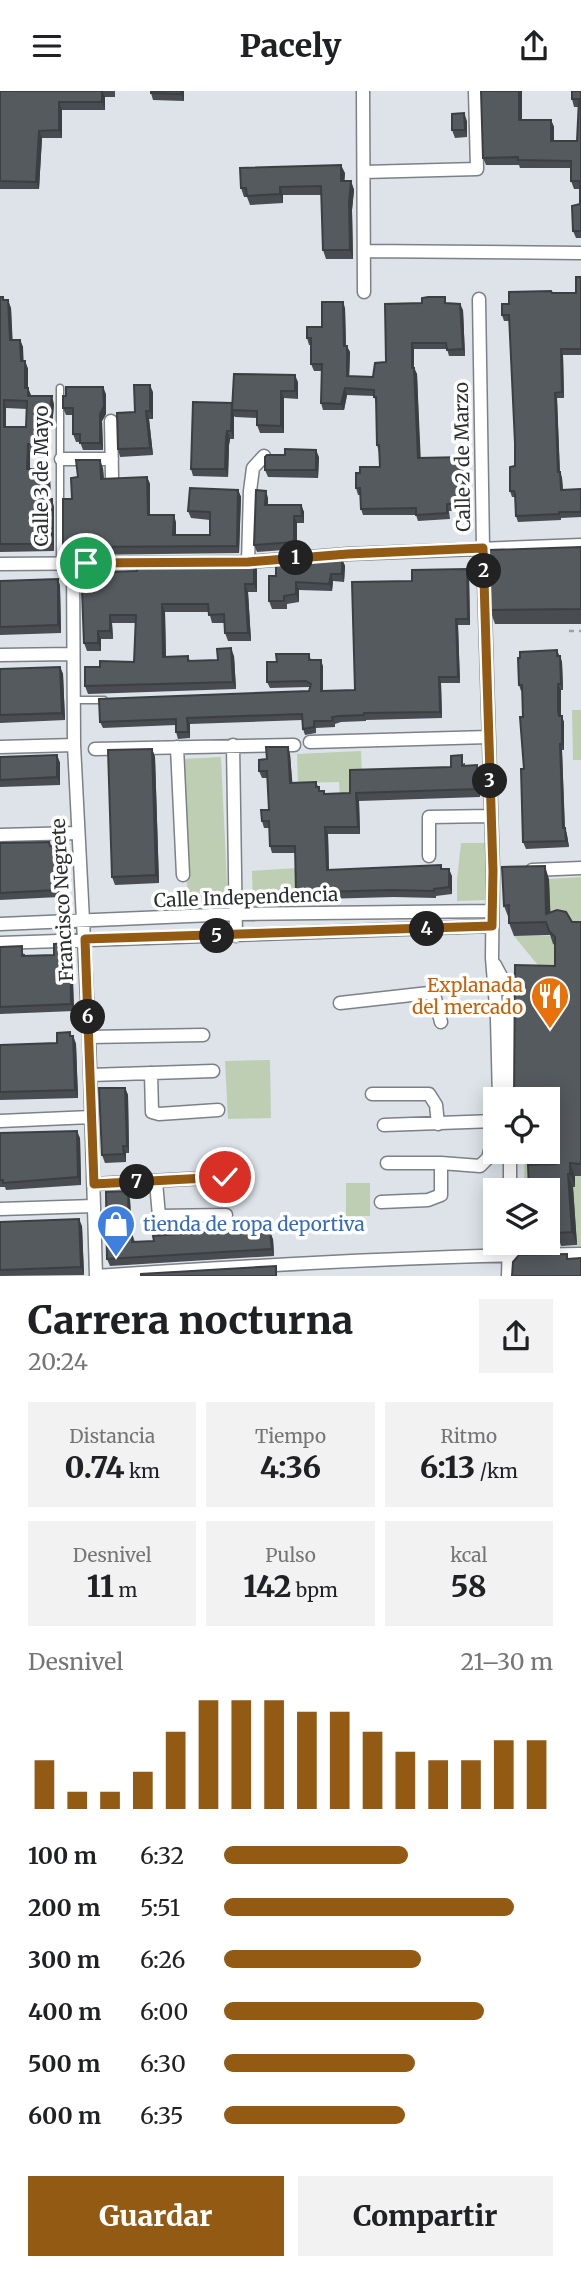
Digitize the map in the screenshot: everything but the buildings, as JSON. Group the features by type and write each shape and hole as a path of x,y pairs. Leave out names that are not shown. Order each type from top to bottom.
{"street":[{"path":"363,91 364,292"},
{"path":"364,171 477,169 475,91"},
{"path":"364,251 581,253"},
{"name":"Calle 2 de Marzo","path":"479,299 491,815 506,871 492,911 492,954 511,995 509,1087"},
{"path":"111,421 112,477"},
{"path":"248,562 253,468 264,456"},
{"path":"61,459 112,459"},
{"name":"Calle 3 de Mayo","path":"0,564 248,562 348,554 581,545"},
{"name":"Francisco Negrete","path":"73,563 74,745 85,939 96,1276"},
{"path":"0,655 72,654"},
{"path":"310,742 489,737"},
{"path":"0,747 74,745"},
{"path":"233,745 236,936"},
{"path":"95,749 294,745"},
{"path":"177,747 183,875"},
{"path":"429,856 429,817 491,815"},
{"path":"0,835 77,833"},
{"path":"506,871 581,868"},
{"name":"Calle Independencia","path":"0,924 236,914 492,911"},
{"path":"332,913 332,933"},
{"name":"Calle Independencia","path":"0,943 492,926"},
{"path":"492,954 499,1087"},
{"path":"340,1003 429,992 435,998 441,1022"},
{"path":"89,1037 203,1035"},
{"path":"90,1075 213,1071"},
{"path":"151,1073 152,1112 159,1114 218,1110"},
{"path":"372,1094 429,1094 436,1105 438,1124"},
{"path":"0,1121 92,1117"},
{"path":"384,1125 483,1122"},
{"path":"387,1163 480,1166 483,1163"},
{"path":"381,1202 428,1200 441,1195 441,1163"},
{"path":"94,1184 225,1177"},
{"path":"156,1182 159,1216 226,1216"},
{"path":"0,1209 94,1206"},
{"path":"96,1276 290,1269 483,1251"},
{"path":"560,1253 581,1254"},
{"path":"508,1276 509,1255"}],"lane":[{"name":"Calle 3 de Mayo","path":"60,388 60,564"},
{"path":"74,701 116,699"}],"path":[{"path":"569,631 581,631"}],"green space":[{"path":"572,710 581,710 581,760 573,760"},
{"path":"361,751 362,777 353,797 340,797 339,782 298,783 297,754"},
{"path":"221,757 228,905 188,907 182,759"},
{"path":"461,843 486,843 487,900 457,901"},
{"path":"296,868 299,905 253,907 252,871"},
{"path":"581,877 581,935 550,917 549,879"},
{"path":"514,936 550,936 560,949 559,969 542,970"},
{"path":"270,1060 271,1118 228,1119 225,1061"},
{"path":"560,1152 561,1177 524,1178 525,1164 560,1164"},
{"path":"574,1176 581,1176 581,1246 577,1246"},
{"path":"346,1183 370,1183 370,1216 346,1216"}],"place":[{"name":"Explanada del mercado","path":"550,1030"},
{"name":"tienda de ropa deportiva","path":"116,1258"}],"route":[{"path":"86,563 248,562 483,548 493,871 492,926 85,939 94,1184 225,1177"}]}
